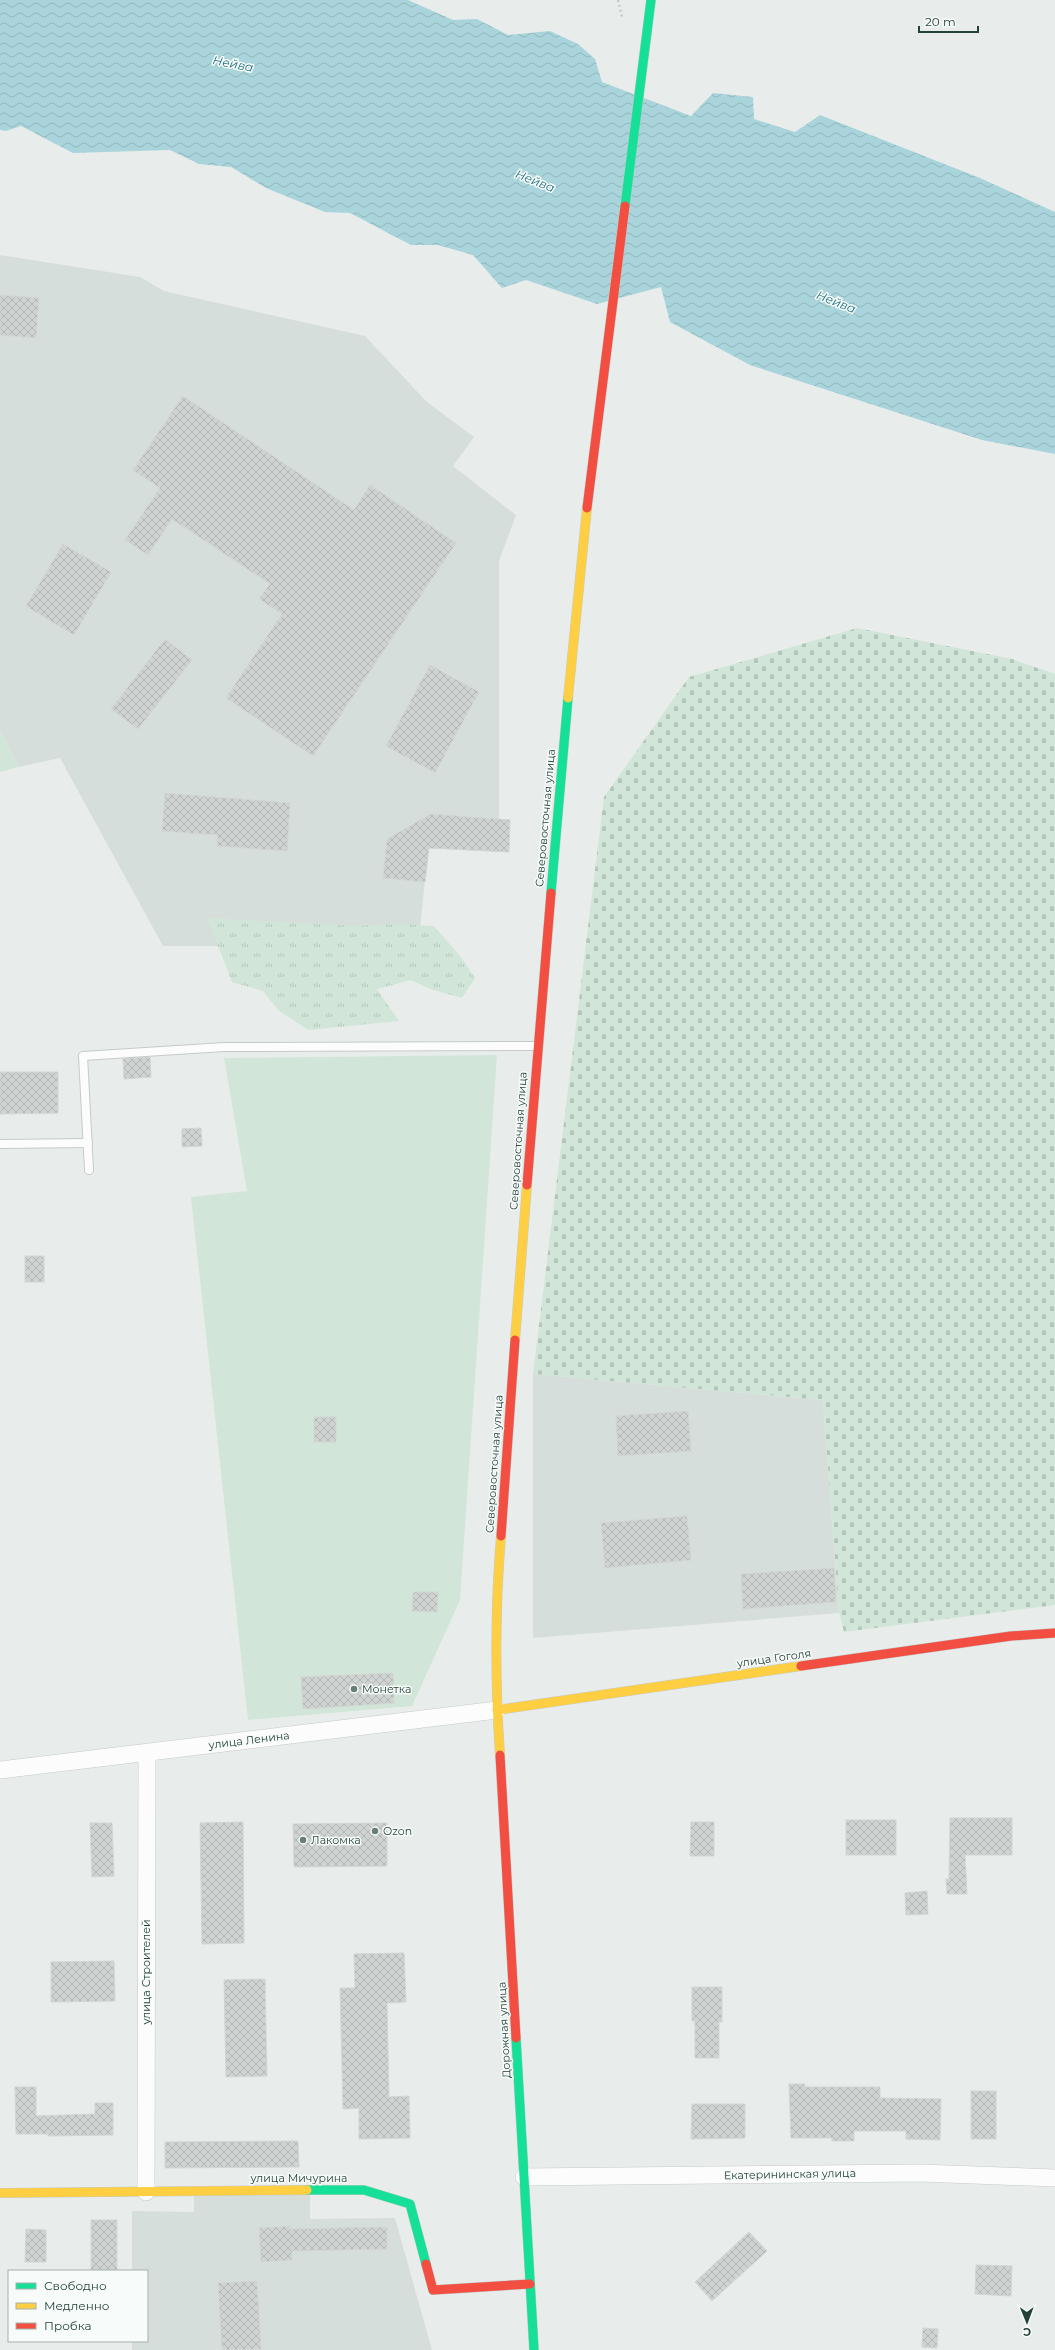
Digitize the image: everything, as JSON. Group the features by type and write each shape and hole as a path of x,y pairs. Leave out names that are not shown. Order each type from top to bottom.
{"main road":[{"name":"Северовосточная улица","path":"497,1710 498,1573 537,1046 579,574 651,0"},
{"name":"улица Гоголя","path":"497,1710 1011,1636 1055,1633"},
{"name":"Дорожная улица","path":"497,1710 534,2350"},
{"name":"улица Мичурина","path":"0,2193 364,2190 410,2204 433,2290 530,2284"}],"street":[{"name":"улица Ленина","path":"0,1770 497,1710"},
{"name":"улица Строителей","path":"146,2192 147,1753"},
{"name":"Екатерининская улица","path":"524,2177 921,2173 1055,2178"}],"lane":[{"path":"89,1170 83,1056 224,1047 537,1046"},
{"path":"0,1144 88,1143"}],"path":[{"path":"618,0 622,17"}],"shaded area":[{"path":"0,255 140,277 164,291 365,336 427,402 474,437 453,466 516,515 499,561 499,819 510,820 509,852 445,849 430,833 418,947 163,946 60,758 19,767 0,731"},
{"path":"533,1374 823,1400 839,1613 533,1638"},
{"path":"310,2194 310,2219 395,2218 432,2350 132,2350 132,2342 148,2342 148,2270 132,2270 132,2211 194,2212 194,2195"}],"green space":[{"path":"857,628 1012,659 1055,674 1055,1605 844,1632 839,1612 823,1400 533,1374 604,797 689,677"},
{"path":"0,731 19,767 0,772"},
{"path":"207,918 356,926 400,924 434,926 461,957 475,978 462,998 430,989 411,980 377,989 399,1021 308,1030 278,1010 263,991 232,982"},
{"path":"497,1055 460,1600 412,1706 248,1720 191,1197 247,1191 224,1058"}],"water":[{"name":"Нейва","path":"0,0 408,0 453,20 477,19 508,35 550,31 578,44 595,59 602,82 691,116 713,93 753,97 754,119 795,132 820,115 980,178 1055,212 1055,454 982,440 750,365 670,322 661,287 597,304 526,280 502,288 473,255 438,245 411,245 350,213 325,212 266,188 231,167 199,164 170,150 73,153 21,126 6,131 0,130"}],"building":[{"path":"0,295 39,298 36,338 0,335"},
{"path":"183,396 354,510 370,485 456,543 313,756 226,698 282,614 259,599 270,584 172,519 148,555 125,540 160,488 133,470"},
{"path":"63,544 111,572 74,635 26,606"},
{"path":"165,639 192,660 138,729 111,709"},
{"path":"430,665 479,692 435,773 386,746"},
{"path":"165,793 290,803 287,851 217,846 218,835 162,831"},
{"path":"431,814 510,820 509,852 429,848 425,882 383,878 387,839"},
{"path":"150,1057 151,1077 124,1079 123,1059"},
{"path":"0,1072 58,1072 58,1113 0,1114"},
{"path":"201,1128 202,1146 182,1147 182,1129"},
{"path":"25,1256 44,1256 44,1282 25,1282"},
{"path":"688,1411 691,1451 618,1456 616,1416"},
{"path":"314,1417 336,1417 336,1442 314,1442"},
{"path":"687,1516 691,1560 605,1568 601,1523"},
{"path":"834,1568 836,1602 743,1609 741,1574"},
{"path":"413,1592 438,1592 437,1612 412,1611"},
{"path":"393,1673 394,1703 303,1709 301,1677"},
{"path":"950,1818 1012,1818 1012,1855 965,1855 967,1894 947,1894 946,1879 949,1879"},
{"path":"846,1820 896,1820 896,1855 846,1855"},
{"path":"243,1822 244,1943 202,1944 200,1823"},
{"path":"691,1822 714,1822 714,1856 690,1856"},
{"path":"90,1823 112,1823 114,1876 92,1877"},
{"path":"387,1823 387,1866 294,1867 293,1824"},
{"path":"927,1891 928,1914 906,1915 905,1893"},
{"path":"404,1953 406,2002 387,2003 389,2097 409,2096 410,2138 359,2139 359,2108 343,2109 340,1988 355,1988 354,1954"},
{"path":"114,1961 115,2001 51,2002 51,1962"},
{"path":"265,1979 267,2076 226,2077 224,1980"},
{"path":"692,1987 722,1987 722,2022 719,2022 719,2058 695,2058 695,2021 692,2021"},
{"path":"789,2084 805,2084 805,2087 880,2087 880,2098 941,2099 940,2140 906,2139 906,2131 854,2131 854,2141 832,2141 832,2138 791,2138"},
{"path":"15,2087 36,2087 36,2116 95,2114 95,2103 113,2103 113,2135 48,2136 48,2134 16,2134"},
{"path":"971,2091 996,2091 996,2139 971,2139"},
{"path":"692,2104 745,2104 745,2138 691,2139"},
{"path":"298,2141 299,2167 165,2168 165,2142"},
{"path":"91,2220 117,2220 117,2270 91,2270"},
{"path":"290,2226 290,2229 387,2227 387,2249 292,2251 292,2260 261,2262 259,2228"},
{"path":"26,2229 46,2230 46,2262 25,2262"},
{"path":"749,2232 767,2251 712,2301 695,2282"},
{"path":"976,2265 1012,2266 1011,2296 975,2294"},
{"path":"257,2281 261,2349 222,2350 218,2283"},
{"path":"923,2328 938,2329 937,2348 922,2347"}],"traffic: fast":[{"path":"625,206 651,0"},
{"path":"551,893 568,698"},
{"path":"516,2038 534,2350"},
{"path":"307,2190 364,2190 410,2204 426,2264"}],"traffic: slow":[{"path":"568,698 587,508"},
{"path":"515,1340 527,1185"},
{"path":"500,1755 496,1646 501,1536"},
{"path":"497,1710 801,1666"},
{"path":"0,2193 307,2190"}],"traffic: jam":[{"path":"587,508 625,206"},
{"path":"527,1185 551,893"},
{"path":"501,1536 515,1340"},
{"path":"801,1666 1011,1636 1055,1633"},
{"path":"500,1755 516,2038"},
{"path":"426,2264 433,2290 530,2284"}],"place":[{"name":"Монетка","path":"354,1689"},
{"name":"Ozon","path":"375,1831"},
{"name":"Лакомка","path":"303,1840"}]}
